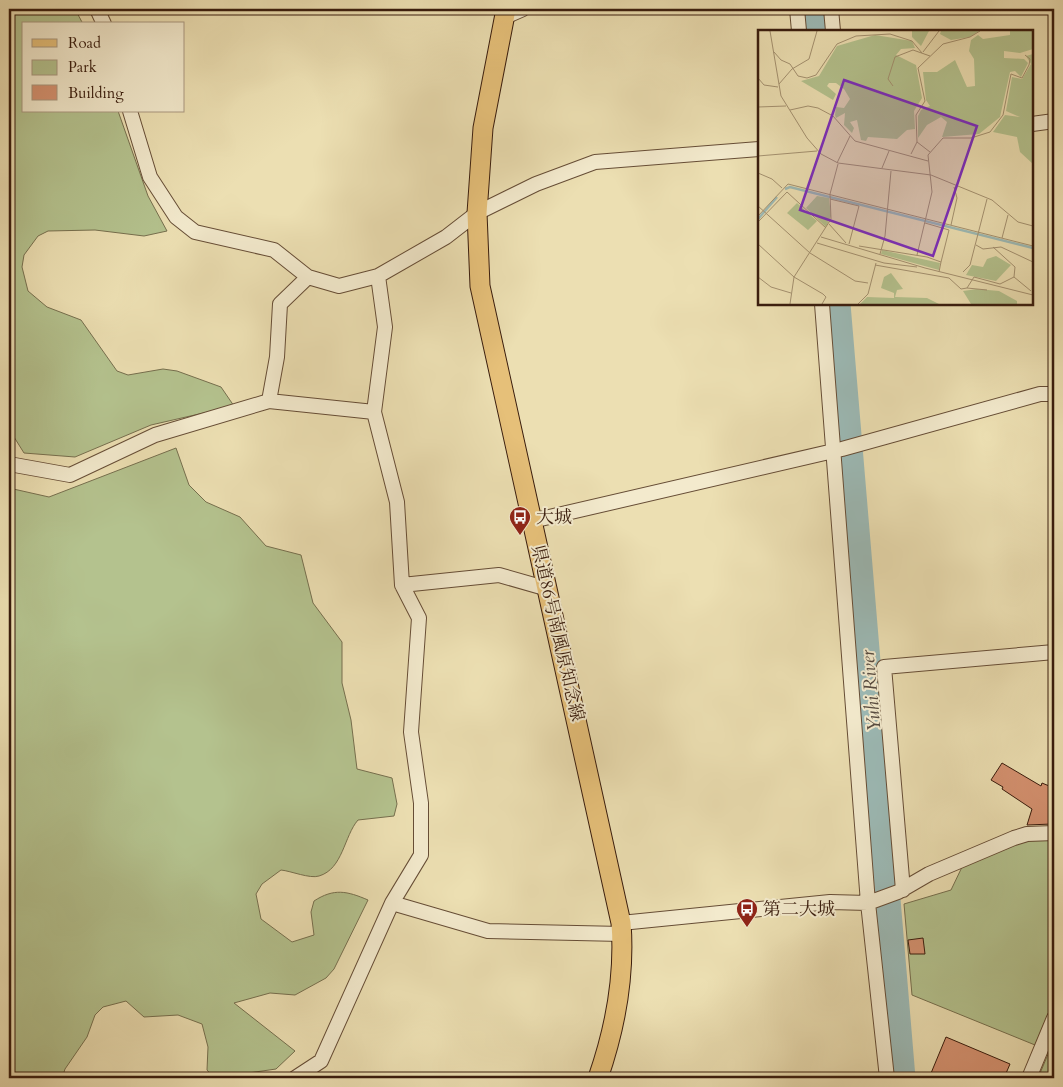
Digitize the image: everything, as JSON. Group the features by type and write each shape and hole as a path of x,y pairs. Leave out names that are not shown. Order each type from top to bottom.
{"main road":[{"name":"県道86号南風原知念線","path":"505,13 483,128 477,212 480,286 548,588 621,928 614,1024 598,1078"}],"street":[{"path":"97,9 103,22"},
{"path":"505,13 523,9"},
{"path":"797,9 799,30"},
{"path":"831,9 834,30"},
{"path":"130,112 150,177 176,217 194,232 274,250 308,277 339,286 378,276 446,237 477,212 536,184 595,162 758,149"},
{"path":"1033,124 1054,122"},
{"path":"294,1078 321,1061 392,904 421,855 421,803 410,732 419,618 402,585 396,502 374,412 385,327 378,276"},
{"path":"270,401 277,358 280,304 308,277"},
{"path":"822,305 838,450 887,1078"},
{"path":"532,521 838,450 1040,394 1054,394"},
{"path":"9,464 70,475 155,435 270,401 374,412"},
{"path":"402,585 499,574 548,588"},
{"path":"901,891 884,667 1054,652"},
{"path":"392,904 488,931 621,928 830,902 872,902 901,891 929,874 1027,834 1054,833"},
{"path":"1028,1078 1054,1018"}],"green space":[{"path":"9,9 75,9 82,22 22,22 22,112 118,112 148,196 167,231 144,236 95,230 48,231 38,236 24,255 22,267 28,291 47,307 81,320 117,371 128,375 163,369 177,371 221,387 234,406 151,425 75,457 24,453 9,429"},
{"path":"176,448 189,485 206,502 240,517 266,546 301,555 313,603 342,642 342,683 351,720 357,769 392,778 397,804 394,816 358,820 338,859 327,872 315,877 281,870 262,884 256,894 261,919 292,942 314,935 311,912 314,901 321,897 341,892 368,900 334,969 326,978 295,995 270,993 234,1003 295,1051 276,1069 214,1078 207,1070 208,1047 202,1024 178,1015 144,1017 126,1001 103,1007 95,1015 87,1037 65,1069 62,1078 9,1078 9,488 49,497"},
{"path":"1028,839 1054,839 1054,1000 1035,1045 912,995 904,904 951,890 963,865"},
{"path":"1054,1040 1054,1078 1038,1078"}],"building":[{"path":"1002,763 1041,786 1042,783 1054,788 1052,824 1027,825 1032,809 991,780"},
{"path":"923,938 925,954 910,954 908,940"},
{"path":"946,1037 1010,1064 1004,1078 929,1078"}],"waterway":[{"name":"Yuhi River","path":"813,9 815,30"},
{"name":"Yuhi River","path":"838,305 903,1078"}],"place":[{"name":"大城","path":"520,536"},
{"name":"第二大城","path":"747,928"}]}
